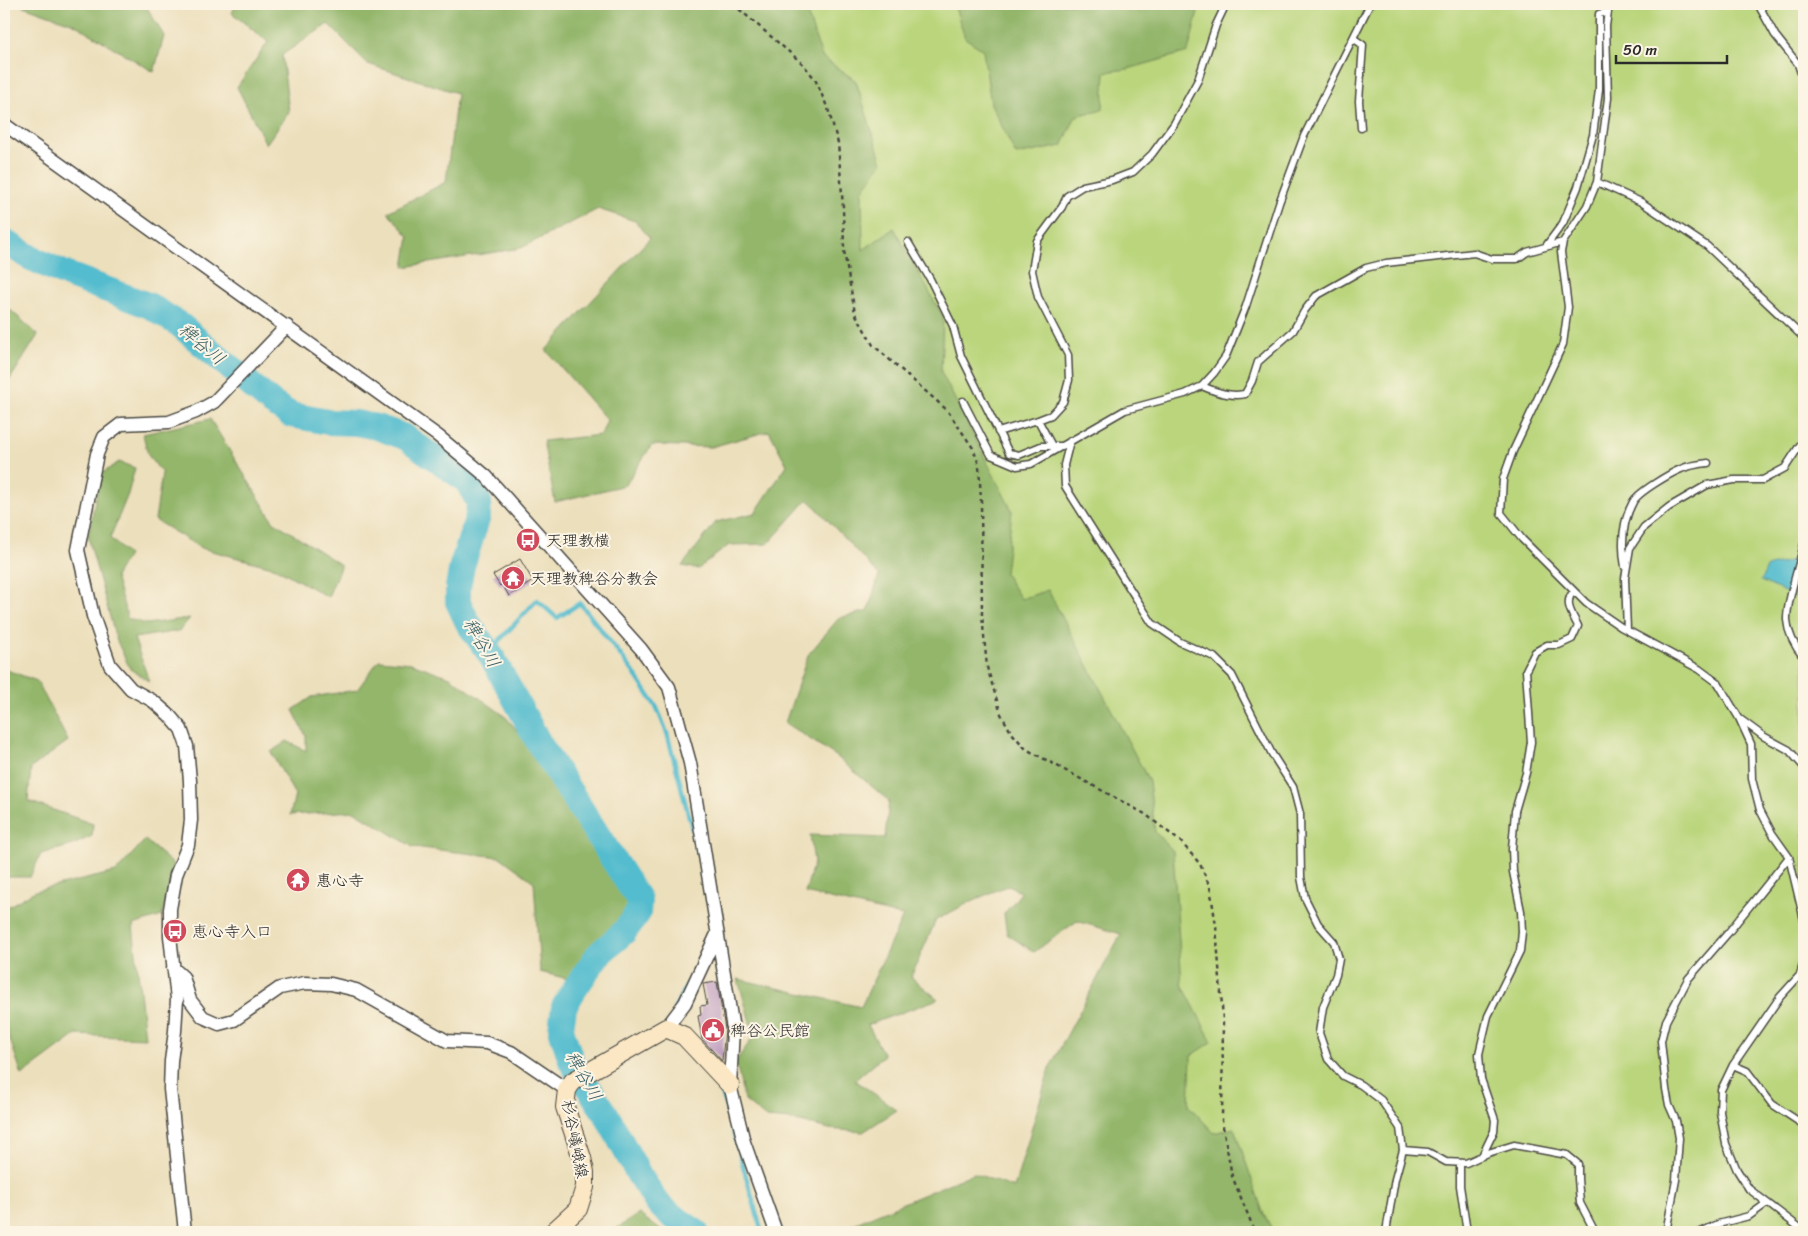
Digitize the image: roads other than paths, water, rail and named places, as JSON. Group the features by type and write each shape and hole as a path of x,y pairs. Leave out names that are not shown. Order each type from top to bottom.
{"main road":[{"name":"杉谷嶬峨線","path":"553,1232 578,1209 585,1187 585,1172 582,1158 566,1107 570,1085 594,1067 666,1028"},
{"path":"666,1028 684,1036 730,1085"}],"street":[{"path":"4,124 438,436 486,476 641,649 669,687 690,763 733,1029 730,1085 744,1142 776,1232"},
{"path":"185,1232 170,1089 177,999 170,936 170,909 176,875 188,845 191,820 187,746 181,729 170,715 152,701 131,689 110,665 92,616 78,550 97,454 104,437 121,424 169,422 196,412 214,402 287,326"},
{"path":"666,1028 684,1003 717,934"},
{"path":"173,968 183,977 190,1000 203,1017 219,1024 234,1020 280,988 305,982 330,984 356,990 447,1041 487,1043 511,1052 570,1085"}],"lane":[{"path":"998,432 1051,415 1063,402 1069,380 1068,355 1038,297 1032,272 1037,241 1062,207 1067,196 1083,186 1112,180 1133,172 1152,154 1174,124 1198,80 1216,25 1226,4"},
{"path":"963,401 990,455 1017,466 1031,464 1125,410 1185,394 1202,386 1226,356 1246,306 1279,203 1304,136 1370,4"},
{"path":"1609,4 1606,34 1608,98 1597,182 1587,206 1562,242 1561,252 1568,307 1563,344 1513,452 1503,479 1501,514 1522,540 1586,603 1627,630 1699,669 1718,683 1739,718 1750,744 1752,780 1760,810 1772,833 1789,857 1804,920"},
{"path":"1758,4 1775,35 1798,64 1804,82"},
{"path":"1546,246 1563,223 1578,187 1593,135 1599,90 1599,14 1607,12"},
{"path":"1353,38 1363,45 1359,101 1361,128"},
{"path":"1597,182 1641,202 1707,246 1804,338"},
{"path":"908,242 930,279 952,326 961,356 1010,454 1019,455 1041,446 1062,446"},
{"path":"1202,386 1218,393 1237,396 1246,394 1258,362 1293,331 1305,310 1316,296 1366,268 1386,263 1474,253 1492,259 1512,259 1562,242"},
{"path":"1038,420 1052,446"},
{"path":"1627,630 1626,573 1630,548 1644,527 1669,507 1707,485 1734,480 1763,480 1785,468 1804,439"},
{"path":"1070,441 1064,465 1065,486 1132,592 1152,623 1180,642 1214,657 1232,675 1272,754 1293,787 1300,814 1301,877 1305,898 1318,924 1334,942 1339,960 1336,975 1323,1007 1319,1033 1328,1059 1343,1076 1361,1085 1381,1100 1400,1128 1403,1150 1395,1179 1386,1232"},
{"path":"1626,573 1622,553 1624,525 1634,500 1654,484 1680,469 1708,463"},
{"path":"1804,544 1787,620 1796,648 1804,658"},
{"path":"1482,1156 1494,1131 1495,1120 1481,1079 1479,1054 1488,1016 1520,951 1522,932 1522,911 1513,872 1512,849 1515,811 1526,772 1531,742 1526,670 1535,652 1547,645 1559,645 1572,639 1578,626 1568,603 1569,596 1574,591"},
{"path":"1739,718 1762,736 1789,750 1804,767"},
{"path":"1666,1232 1676,1180 1679,1138 1666,1089 1661,1041 1666,1021 1688,979 1789,857"},
{"path":"1804,961 1800,975 1780,997 1733,1065 1721,1090 1720,1112 1726,1144 1749,1189 1804,1231"},
{"path":"1733,1065 1748,1070 1772,1104 1804,1125"},
{"path":"1403,1150 1428,1152 1446,1162 1466,1163 1514,1145 1567,1155 1578,1164 1580,1203 1595,1232"},
{"path":"1460,1162 1460,1186 1467,1232"},
{"path":"1701,1232 1718,1224 1749,1216 1767,1203"}],"water":[{"path":"1804,557 1804,601 1761,581 1767,567"}],"waterway":[{"name":"稗谷川","path":"4,241 31,258 68,275 150,306 180,325 272,403 291,415 328,422 356,423 377,427 405,437 467,481 479,502 478,516 462,566 458,587 458,602 468,623 492,657 539,743 639,900 638,913 624,932 598,955 574,990 564,1007 561,1029 572,1063 606,1114 650,1192 658,1204 696,1232"},
{"path":"487,649 497,643 537,600 557,618 580,603 632,670 657,708 667,733 699,855"},
{"path":"675,1008 690,979"},
{"path":"719,1082 762,1232"}],"place":[{"name":"天理教横","path":"528,540"},
{"name":"天理教稗谷分教会","path":"513,578"},
{"name":"惠心寺","path":"298,880"},
{"name":"恵心寺入口","path":"175,931"},
{"name":"稗谷公民館","path":"713,1030"}]}
